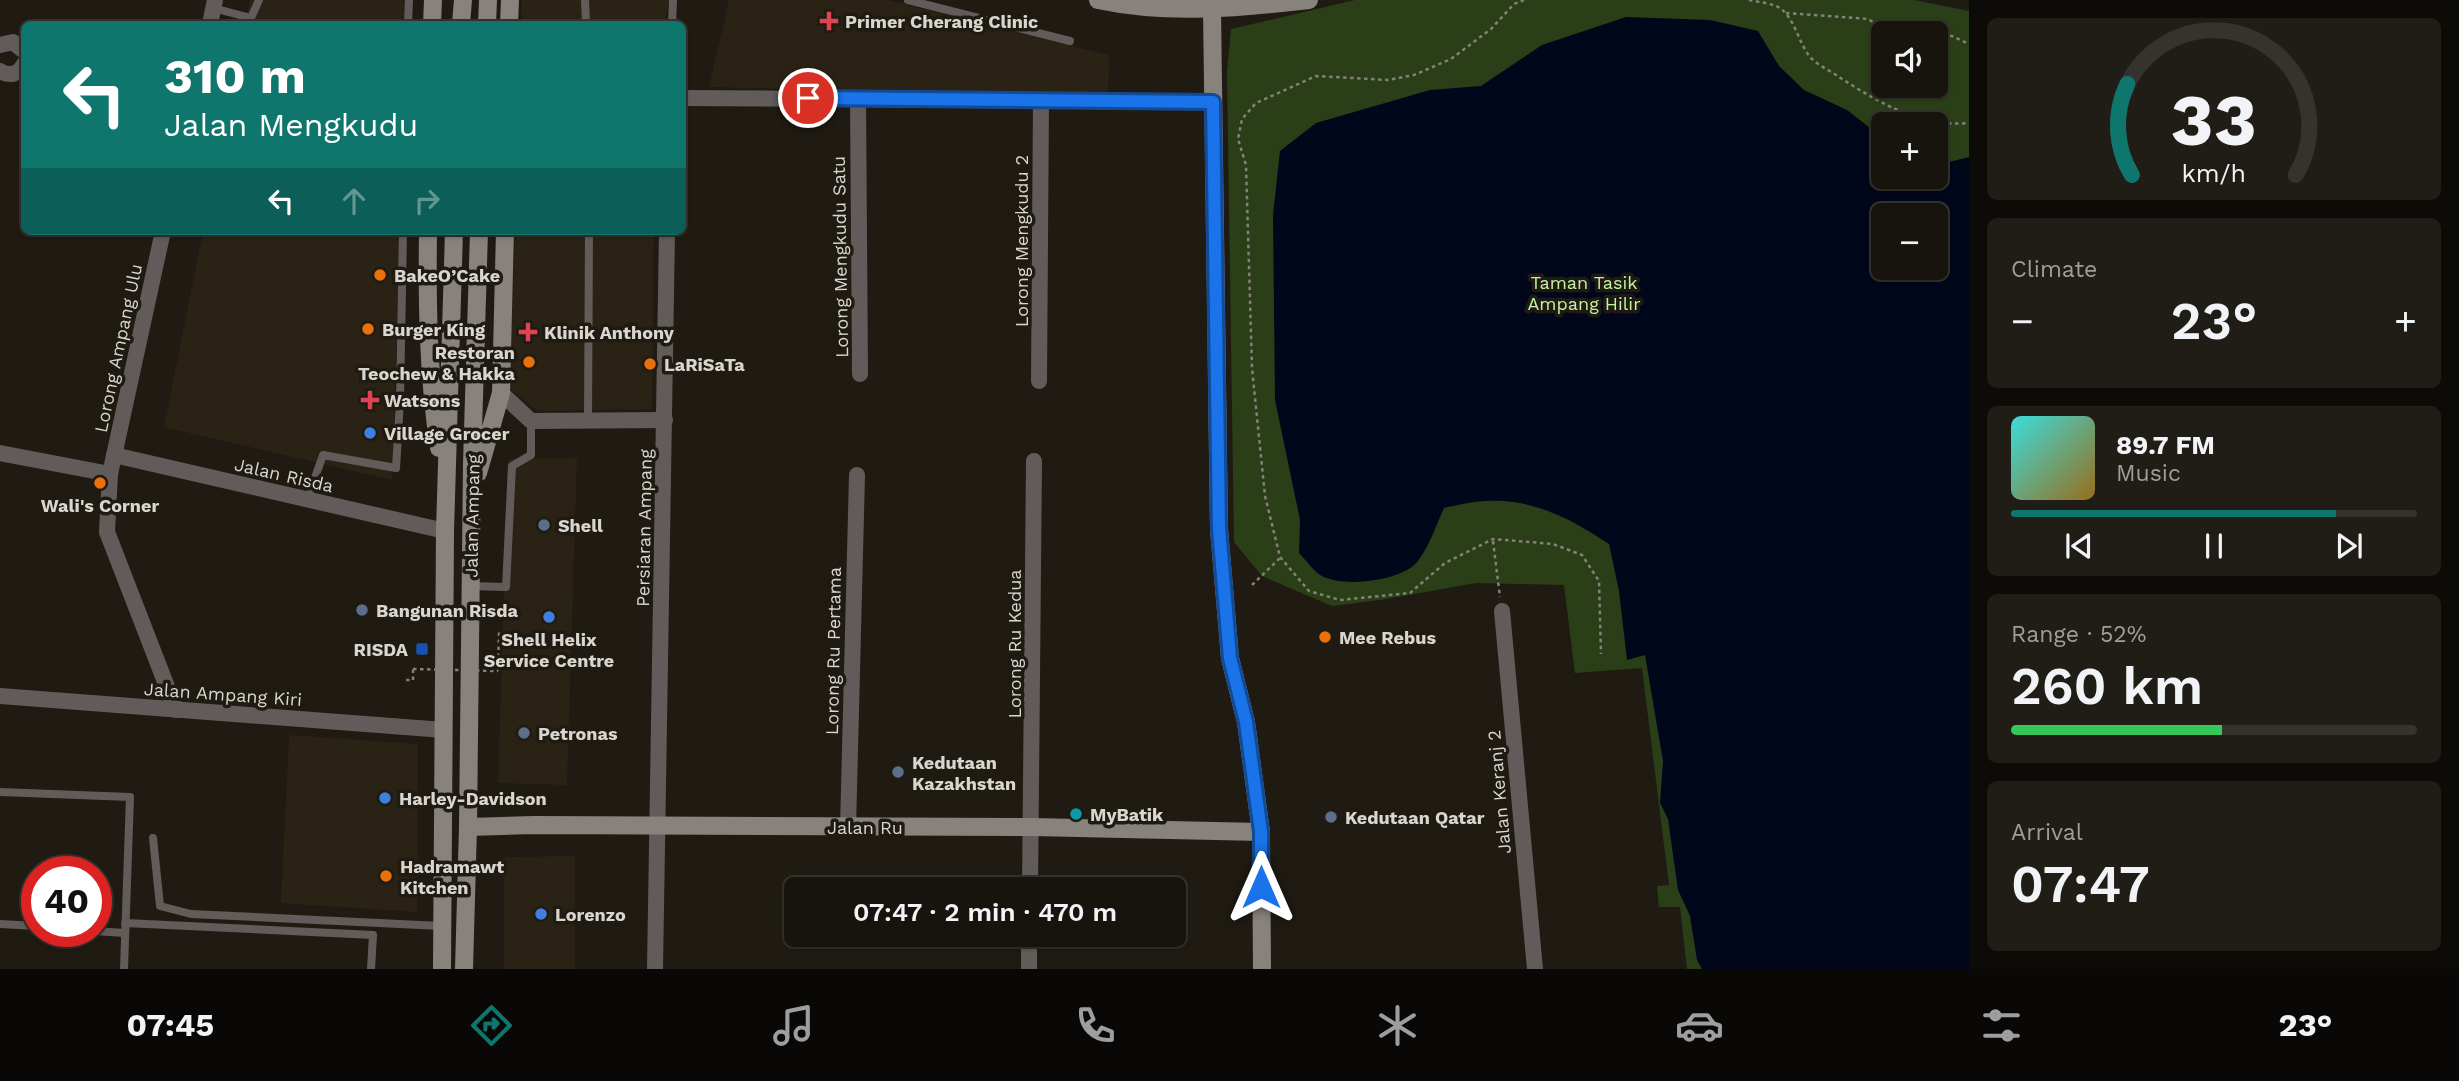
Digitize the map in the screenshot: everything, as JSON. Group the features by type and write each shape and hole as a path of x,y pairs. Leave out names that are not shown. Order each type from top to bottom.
{"main road":[{"path":"432,21 433,0"},
{"path":"461,21 463,0"},
{"path":"486,21 488,0"},
{"path":"509,21 510,0"},
{"path":"1098,0 1161,8 1212,9 1309,0"},
{"path":"1212,9 1219,529 1230,658 1246,722 1261,832 1262,969"},
{"path":"428,235 433,407 446,489"},
{"name":"Jalan Ampang","path":"442,969 445,531 454,235"},
{"name":"Jalan Ampang","path":"464,969 471,496 479,235"},
{"path":"471,496 501,393 505,235"},
{"name":"Jalan Ru","path":"468,827 1032,827 1261,832"}],"street":[{"path":"1,42 13,42 21,49"},
{"path":"0,71 12,74 21,70"},
{"path":"686,97 1213,102"},
{"name":"Lorong Mengkudu Satu","path":"858,98 860,374"},
{"name":"Lorong Mengkudu 2","path":"1039,381 1041,100"},
{"name":"Lorong Ampang Ulu","path":"162,235 110,474 107,532 176,710"},
{"name":"Persiaran Ampang","path":"655,969 667,235"},
{"path":"501,393 531,421 665,420"},
{"path":"0,453 110,474"},
{"name":"Jalan Risda","path":"114,455 445,531"},
{"name":"Lorong Ru Kedua","path":"1030,877 1034,461"},
{"name":"Lorong Ru Pertama","path":"848,828 857,475"},
{"name":"Jalan Keranj 2","path":"1502,611 1535,969"},
{"name":"Jalan Ampang Kiri","path":"0,696 444,730"},
{"path":"1029,969 1030,947"}],"lane":[{"path":"214,4 251,18 259,0"},
{"path":"408,21 409,0"},
{"path":"585,0 586,21"},
{"path":"672,21 673,0"},
{"path":"908,0 1070,41"},
{"path":"307,500 323,455 396,468 403,235"},
{"path":"588,421 589,235"},
{"path":"400,401 433,407"},
{"path":"470,586 506,587 512,466 531,455 531,421"},
{"path":"0,792 130,797 124,969"},
{"path":"153,838 160,906 191,914 443,926"},
{"path":"0,923 21,925"},
{"path":"125,923 373,935 371,969"},
{"path":"112,932 125,933"}],"path":[{"path":"1524,0 1514,4 1492,29 1451,59 1414,75 1388,80 1316,76 1256,103 1242,118 1238,139 1246,165 1252,368 1265,496 1280,557 1309,591 1340,600 1410,593 1445,563 1493,539 1553,544 1582,555 1598,581 1601,654"},
{"path":"1749,0 1777,6 1786,13 1812,59 1865,93 1897,110 1925,120 1954,125 1969,123"},
{"path":"1786,13 1871,21"},
{"path":"1948,36 1969,44"},
{"path":"1493,539 1502,611"},
{"path":"1252,584 1280,557"},
{"path":"406,680 413,680 413,669 498,671 499,632 502,632"}],"shaded area":[{"path":"250,0 406,0 405,21 246,21"},
{"path":"522,0 669,0 666,21 521,21"},
{"path":"729,0 888,0 1109,55 1108,96 709,87"},
{"path":"202,235 400,235 392,480 164,427"},
{"path":"515,235 654,235 652,409 538,411 510,389"},
{"path":"577,458 567,785 498,783 508,459"},
{"path":"289,735 418,744 417,912 281,903"},
{"name":"Lorenzo","path":"575,856 575,969 504,969 504,857"}],"green space":[{"name":"Taman Tasik Ampang Hilir","path":"1355,0 1914,0 1969,11 1969,969 1687,969 1680,907 1659,907 1657,886 1669,885 1642,668 1575,673 1564,585 1476,583 1332,606 1262,576 1234,542 1227,72 1231,29"}],"water":[{"name":"Taman Tasik Ampang Hilir","path":"1626,17 1710,20 1758,31 1779,66 1804,90 1847,110 1871,129 1871,189 1948,189 1948,162 1969,157 1969,969 1702,969 1697,960 1690,916 1678,890 1668,819 1660,803 1663,761 1645,655 1627,660 1619,591 1609,544 1595,535 1536,507 1504,501 1482,501 1444,508 1418,561 1410,568 1387,578 1358,582 1332,580 1319,574 1299,553 1300,520 1275,400 1273,215 1280,151 1316,123 1430,90 1481,86 1542,45"}],"place":[{"name":"Primer Cherang Clinic","path":"829,21"},
{"name":"BakeO’Cake","path":"380,275"},
{"name":"Burger King","path":"368,329"},
{"name":"Klinik Anthony","path":"528,332"},
{"name":"Restoran Teochew & Hakka","path":"529,362"},
{"name":"LaRiSaTa","path":"650,364"},
{"name":"Watsons","path":"370,400"},
{"name":"Village Grocer","path":"370,433"},
{"name":"Wali's Corner","path":"100,483"},
{"name":"Shell","path":"544,525"},
{"name":"Bangunan Risda","path":"362,610"},
{"name":"Shell Helix Service Centre","path":"549,617"},
{"name":"Mee Rebus","path":"1325,637"},
{"name":"RISDA","path":"422,649"},
{"name":"Petronas","path":"524,733"},
{"name":"Kedutaan Kazakhstan","path":"898,772"},
{"name":"Harley-Davidson","path":"385,798"},
{"name":"MyBatik","path":"1076,814"},
{"name":"Kedutaan Qatar","path":"1331,817"},
{"name":"Hadramawt Kitchen","path":"386,876"},
{"name":"Lorenzo","path":"541,914"}],"route":[{"path":"808,98 1213,102 1219,529 1230,658 1246,722 1261,832 1261,887"}]}
